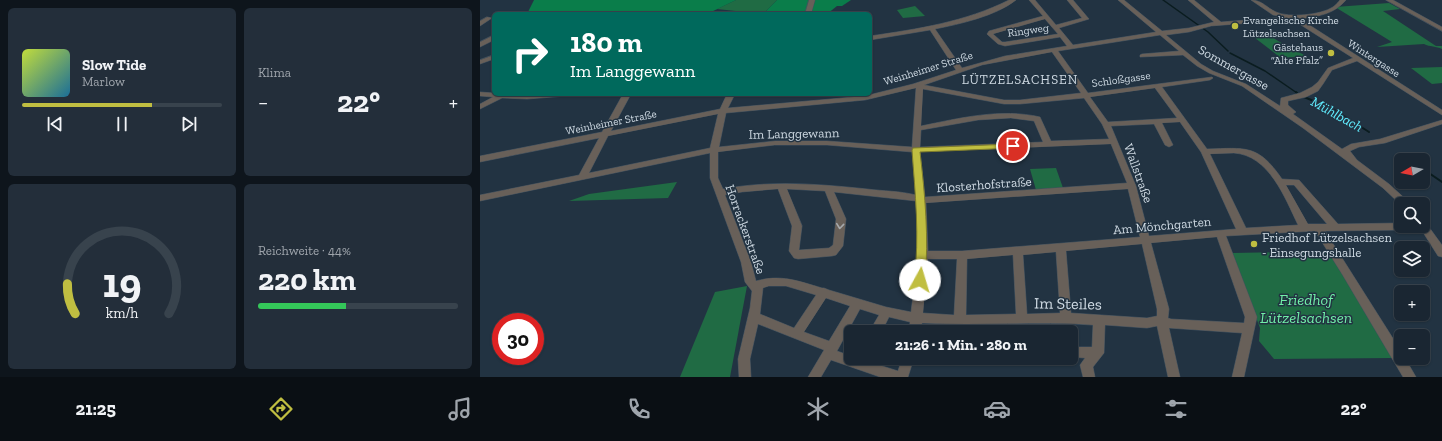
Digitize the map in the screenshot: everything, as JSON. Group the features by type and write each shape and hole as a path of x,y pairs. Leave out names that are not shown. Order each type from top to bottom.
{"street":[{"path":"809,12 812,0"},
{"path":"872,38 972,18 999,8 1013,0"},
{"path":"1032,0 1071,46"},
{"path":"1055,27 1086,19 1070,0"},
{"name":"Sommergasse","path":"1121,0 1215,77 1244,85 1306,126 1386,186 1398,197"},
{"path":"1191,0 1220,23"},
{"name":"Wintergasse","path":"1254,0 1275,14 1293,18 1442,113"},
{"name":"Weinheimer Straße","path":"480,159 723,111 865,98 918,86 986,62 1071,46 1220,23 1293,18 1324,13 1335,8 1343,0"},
{"path":"1389,0 1442,29"},
{"path":"480,24 489,18"},
{"name":"Ringweg","path":"1047,18 991,32 990,34 1000,43 1005,44 1062,35"},
{"path":"1430,22 1442,22"},
{"path":"931,27 960,70"},
{"path":"480,45 492,38"},
{"name":"Wallstraße","path":"1053,49 1087,95 1106,124 1132,186 1163,309 1161,320 1174,377"},
{"name":"Sommergasse","path":"1142,56 1184,53"},
{"path":"480,62 492,58"},
{"path":"1306,126 1309,124 1288,109 1283,102 1286,99 1302,95 1318,86 1331,69 1357,59"},
{"name":"Schloßgasse","path":"918,86 1004,102 1087,95 1215,77"},
{"path":"1157,85 1205,152 1242,231"},
{"path":"916,325 922,255 921,200 916,150 918,129 918,86"},
{"path":"480,94 492,95"},
{"path":"480,107 499,96"},
{"path":"514,96 540,96"},
{"path":"583,176 626,96"},
{"name":"Horrackerstraße","path":"730,96 723,111 714,150 714,178 746,262 750,282 758,290 754,317 744,359 745,377"},
{"path":"822,103 824,96"},
{"path":"997,117 1004,102"},
{"path":"918,129 947,123 997,117 1029,116 1037,119 1050,145"},
{"path":"1106,124 1181,120"},
{"path":"1157,121 1169,145"},
{"path":"1352,162 1353,159 1345,150 1350,147 1380,141 1424,126 1442,122"},
{"name":"Im Langgewann","path":"480,198 714,150 775,143 820,143 916,150 1114,141"},
{"path":"1205,152 1238,151 1252,154 1264,160 1279,182 1305,228"},
{"path":"1279,182 1296,182 1336,228"},
{"name":"Klosterhofstraße","path":"719,193 739,188 782,187 912,197 929,201 1132,186"},
{"path":"1386,186 1384,190 1394,199"},
{"path":"782,187 797,226 794,251 798,255 832,252 838,246 841,219 828,190"},
{"name":"Am Mönchgarten","path":"922,255 962,255 1061,248 1242,231 1394,226"},
{"path":"1318,228 1410,377"},
{"path":"1220,233 1251,317 1238,377"},
{"path":"1428,233 1442,253"},
{"path":"1061,248 1066,318"},
{"path":"1018,251 1022,319"},
{"path":"960,320 962,255"},
{"name":"Im Steiles","path":"755,286 778,281 786,282 824,292 886,312 917,318 960,320 1066,318 1146,323 1161,320 1171,324 1248,328"},
{"path":"797,333 824,292"},
{"path":"814,377 858,303"},
{"path":"879,325 886,312"},
{"path":"754,317 797,333 830,351 844,355"},
{"path":"1089,377 1086,365 1098,353 1099,320"},
{"path":"1078,352 1098,353"},
{"path":"872,365 897,377"},
{"path":"902,377 906,365"}],"green space":[{"path":"534,0 736,0 711,12 528,12"},
{"path":"736,0 777,0 765,12 745,12 717,9"},
{"path":"777,0 851,0 842,6 837,6 830,12 765,12"},
{"path":"1389,3 1400,9 1383,11 1436,46 1442,46 1442,49 1424,44 1377,47 1392,42 1335,7"},
{"path":"915,6 925,16 903,18 897,10"},
{"path":"1272,37 1306,56 1281,58 1255,38"},
{"path":"1442,67 1442,83 1432,84 1411,68"},
{"path":"1056,168 1063,188 1036,190 1030,169"},
{"path":"677,182 668,198 569,201 589,194"},
{"name":"Friedhof Lützelsachsen","path":"1329,251 1393,358 1274,359 1259,341 1260,328 1232,253"},
{"path":"747,286 730,377 680,377 715,292"}],"waterway":[{"name":"Mühlbach","path":"1163,0 1208,32 1228,51"},
{"name":"Mühlbach","path":"1230,53 1265,71 1297,93 1296,92"},
{"name":"Mühlbach","path":"1304,97 1333,109 1369,132"},
{"name":"Mühlbach","path":"1430,174 1442,182"}],"place":[{"name":"Evangelische Kirche Lützelsachsen","path":"1235,26"},
{"name":"Gästehaus “Alte Pfalz”","path":"1331,53"},
{"name":"Friedhof Lützelsachsen - Einsegungshalle","path":"1254,244"}],"district":[{"name":"LÜTZELSACHSEN","path":"1020,79"}],"route":[{"path":"920,280 922,255 921,200 916,150 1013,146"}]}
